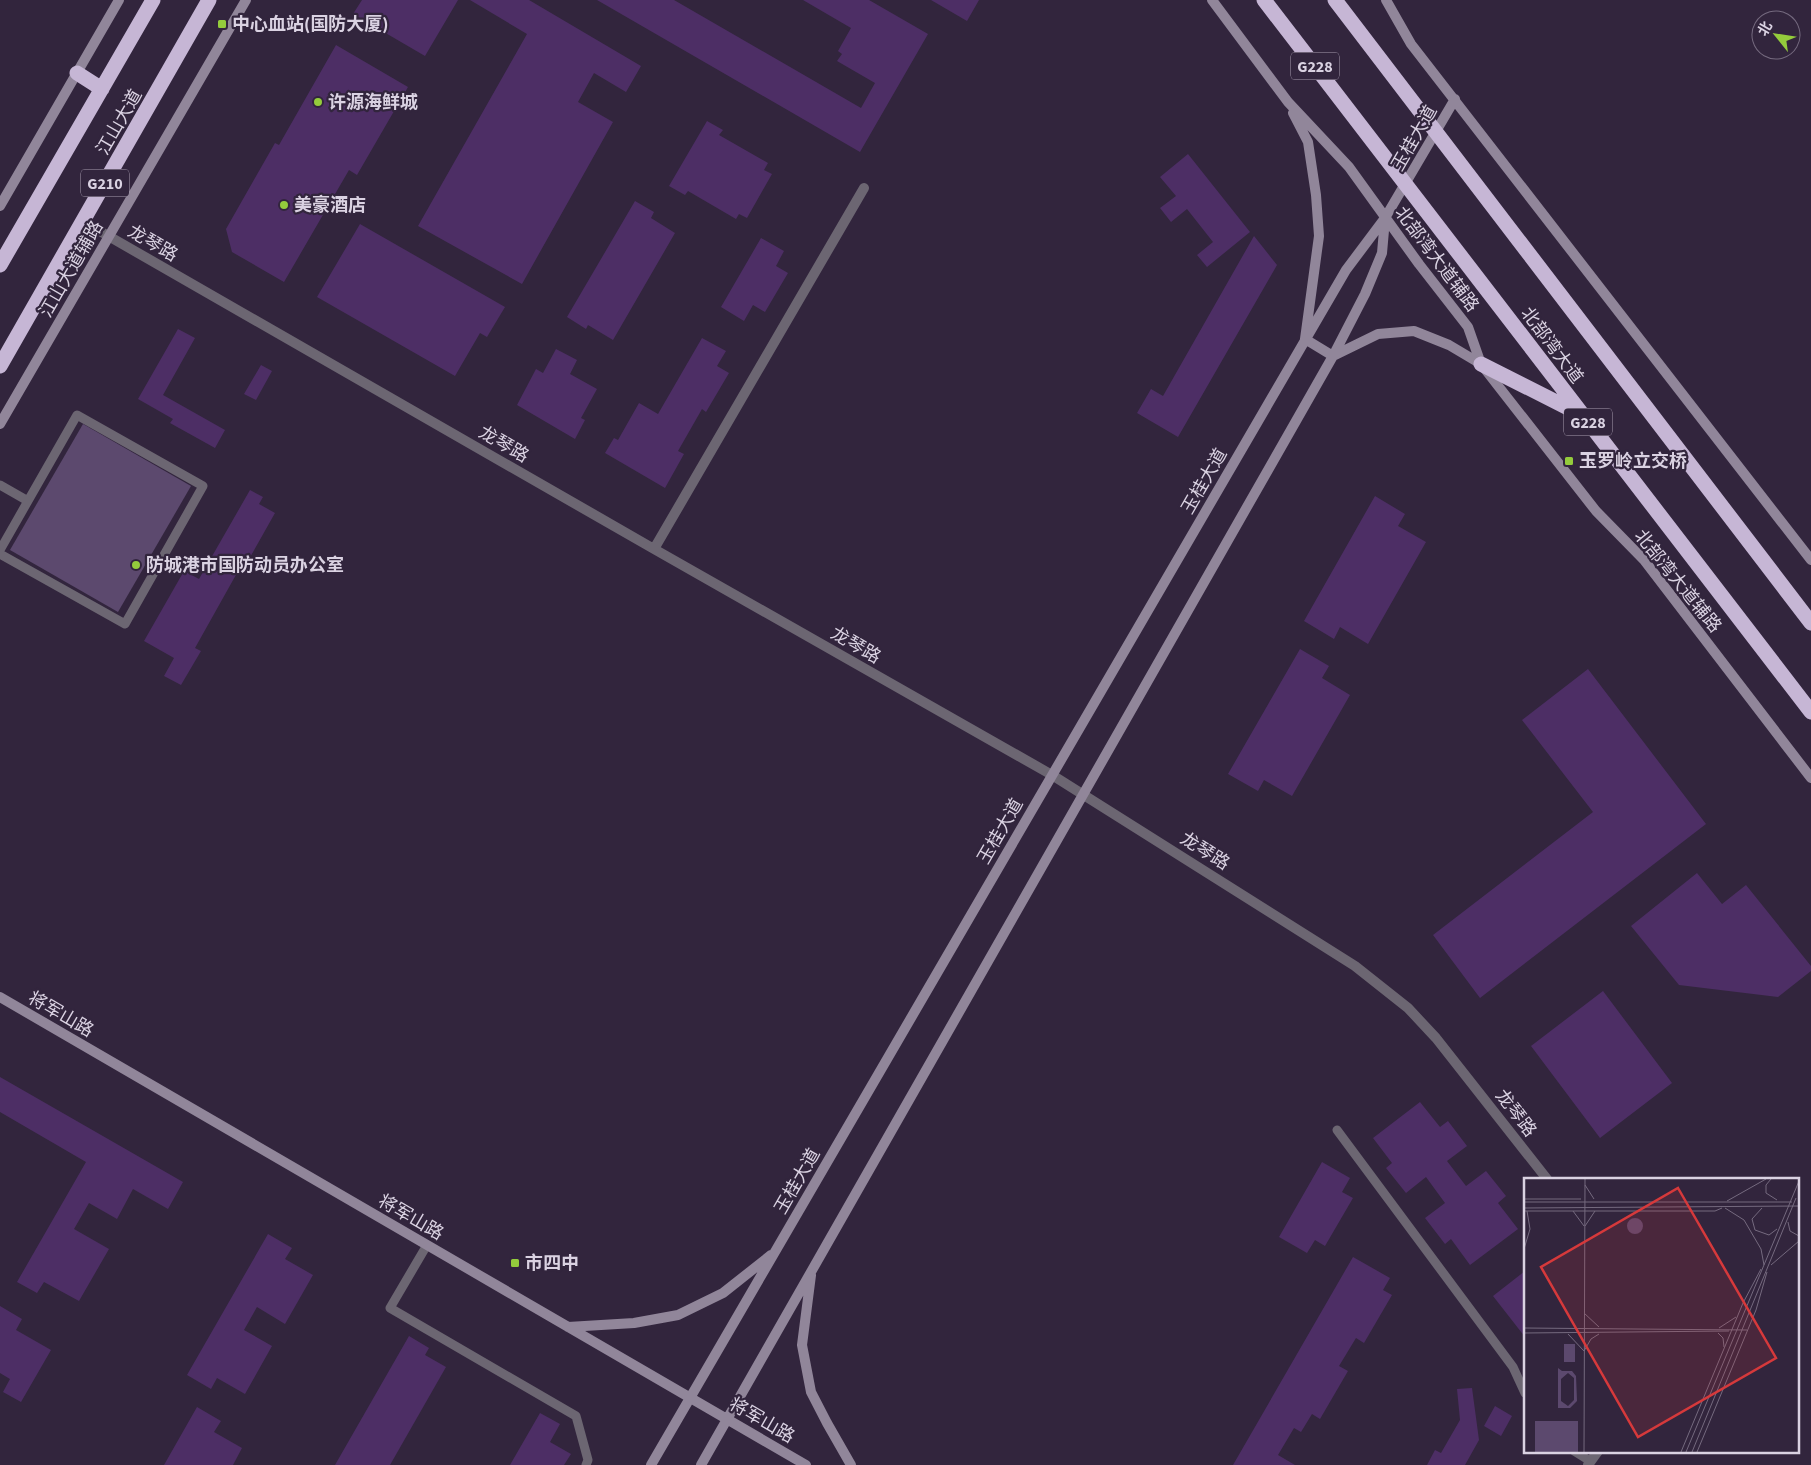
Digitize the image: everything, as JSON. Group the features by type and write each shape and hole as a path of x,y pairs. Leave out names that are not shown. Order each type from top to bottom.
{"highway":[{"name":"江山大道","path":"0,265 153,0"},
{"name":"江山大道","path":"0,366 84,222 209,0"},
{"name":"北部湾大道","path":"1264,0 1811,712"},
{"name":"北部湾大道","path":"1334,0 1811,623"},
{"path":"77,73 102,89"},
{"path":"1481,364 1584,416"}],"main road":[{"path":"0,206 120,0"},
{"name":"江山大道辅路","path":"0,424 246,0"},
{"name":"北部湾大道辅路","path":"1212,0 1288,102 1349,167 1419,264 1468,327 1481,364 1596,511 1644,560 1811,778"},
{"path":"1386,0 1411,44 1811,560"},
{"name":"玉桂大道","path":"651,1465 1346,270 1385,218 1455,100"},
{"path":"1288,102 1308,142 1316,195 1319,236 1305,340 1333,356 1378,334 1414,331 1449,345 1481,364"},
{"name":"玉桂大道","path":"701,1465 1333,356 1365,294 1382,253 1385,218"},
{"name":"将军山路","path":"0,997 806,1465"},
{"path":"568,1327 634,1323 678,1315 723,1292 775,1251"},
{"path":"812,1270 802,1344 811,1392 851,1465"}],"street":[{"path":"654,549 864,188"},
{"name":"龙琴路","path":"84,222 1084,793 1356,966 1408,1008 1436,1038 1546,1178"},
{"path":"1589,1463 1597,1452"}],"lane":[{"path":"77,415 203,486 125,624 0,552 77,415"},
{"path":"0,485 28,500"},
{"path":"1337,1130 1513,1367 1524,1391"},
{"path":"427,1245 390,1308 576,1416 588,1460 586,1465"},
{"path":"1575,1452 1589,1463"}],"shaded area":[{"path":"83,424 191,486 118,612 10,550"}],"building":[{"path":"362,0 458,0 425,56 353,14"},
{"path":"470,0 529,0 641,66 626,92 594,73 578,102 613,122 522,284 418,226 527,34"},
{"path":"597,0 674,0 861,108 875,83 837,61 842,54 838,51 851,28 803,0 869,0 928,34 860,152"},
{"path":"931,0 979,0 967,21"},
{"path":"336,45 408,87 357,175 349,170 284,282 232,252 226,229 275,143 279,145"},
{"path":"707,121 723,130 719,135 768,163 764,170 772,174 747,218 739,214 736,219 688,191 685,195 669,186"},
{"path":"1188,154 1250,232 1207,267 1197,255 1213,242 1187,209 1171,222 1160,208 1176,196 1160,177"},
{"path":"635,201 654,212 651,218 675,233 613,340 588,325 586,329 567,317"},
{"path":"360,224 505,307 487,337 480,333 455,376 317,297"},
{"path":"1254,236 1277,265 1178,437 1137,413 1151,389 1163,396"},
{"path":"761,238 784,251 776,266 788,273 765,312 753,305 744,321 721,307"},
{"path":"178,329 195,338 163,395 225,430 215,448 170,423 173,419 138,399"},
{"path":"702,338 726,351 717,366 729,373 706,412 702,409 678,451 684,454 665,488 605,453 614,438 618,440 639,403 658,414"},
{"path":"556,349 577,360 570,374 597,389 581,418 585,420 575,439 517,405 536,369 543,373"},
{"path":"261,365 272,371 256,400 244,394"},
{"path":"250,490 263,497 259,504 275,513 240,575 237,573 195,648 201,651 181,685 164,676 174,658 144,641 184,571 199,579"},
{"path":"1375,496 1405,514 1398,526 1426,542 1368,644 1340,627 1334,639 1304,621"},
{"path":"1300,649 1329,666 1322,678 1350,695 1292,796 1264,780 1258,791 1228,774"},
{"path":"1588,669 1706,824 1480,998 1433,935 1593,812 1522,720"},
{"path":"1697,873 1722,904 1746,885 1811,966 1811,971 1778,997 1679,985 1631,926"},
{"path":"1603,991 1672,1083 1600,1138 1531,1046"},
{"path":"0,1077 183,1182 168,1209 133,1189 117,1219 89,1203 74,1229 109,1249 79,1301 44,1282 37,1293 17,1282 86,1162 0,1112"},
{"path":"1420,1102 1440,1127 1448,1121 1467,1146 1447,1161 1466,1186 1486,1171 1506,1196 1498,1203 1518,1229 1470,1265 1451,1239 1445,1244 1425,1218 1445,1203 1426,1177 1406,1193 1386,1168 1392,1163 1373,1138"},
{"path":"1322,1162 1350,1178 1342,1192 1353,1198 1325,1246 1315,1240 1307,1253 1279,1237"},
{"path":"268,1234 292,1248 285,1259 313,1275 285,1324 257,1307 244,1330 272,1346 245,1394 217,1378 211,1389 187,1375"},
{"path":"1353,1257 1390,1278 1383,1290 1392,1295 1364,1343 1356,1338 1339,1366 1348,1371 1320,1419 1312,1414 1301,1432 1294,1428 1278,1455 1295,1465 1233,1465"},
{"path":"1524,1272 1524,1336 1493,1296"},
{"path":"0,1306 22,1319 16,1330 51,1350 21,1402 3,1392 10,1379 0,1373"},
{"path":"409,1336 429,1348 425,1355 446,1367 390,1465 335,1465"},
{"path":"1472,1388 1479,1440 1465,1465 1427,1465 1435,1450 1441,1453 1460,1420 1457,1389"},
{"path":"1495,1406 1512,1416 1501,1436 1484,1426"},
{"path":"197,1407 221,1421 214,1432 242,1448 233,1465 164,1465"},
{"path":"540,1413 560,1424 550,1442 571,1454 564,1465 510,1465"}],"place":[{"name":"中心血站(国防大厦)","path":"222,24"},
{"name":"许源海鲜城","path":"318,102"},
{"name":"美豪酒店","path":"284,205"},
{"name":"玉罗岭立交桥","path":"1569,461"},
{"name":"防城港市国防动员办公室","path":"136,565"},
{"name":"市四中","path":"515,1263"}]}
